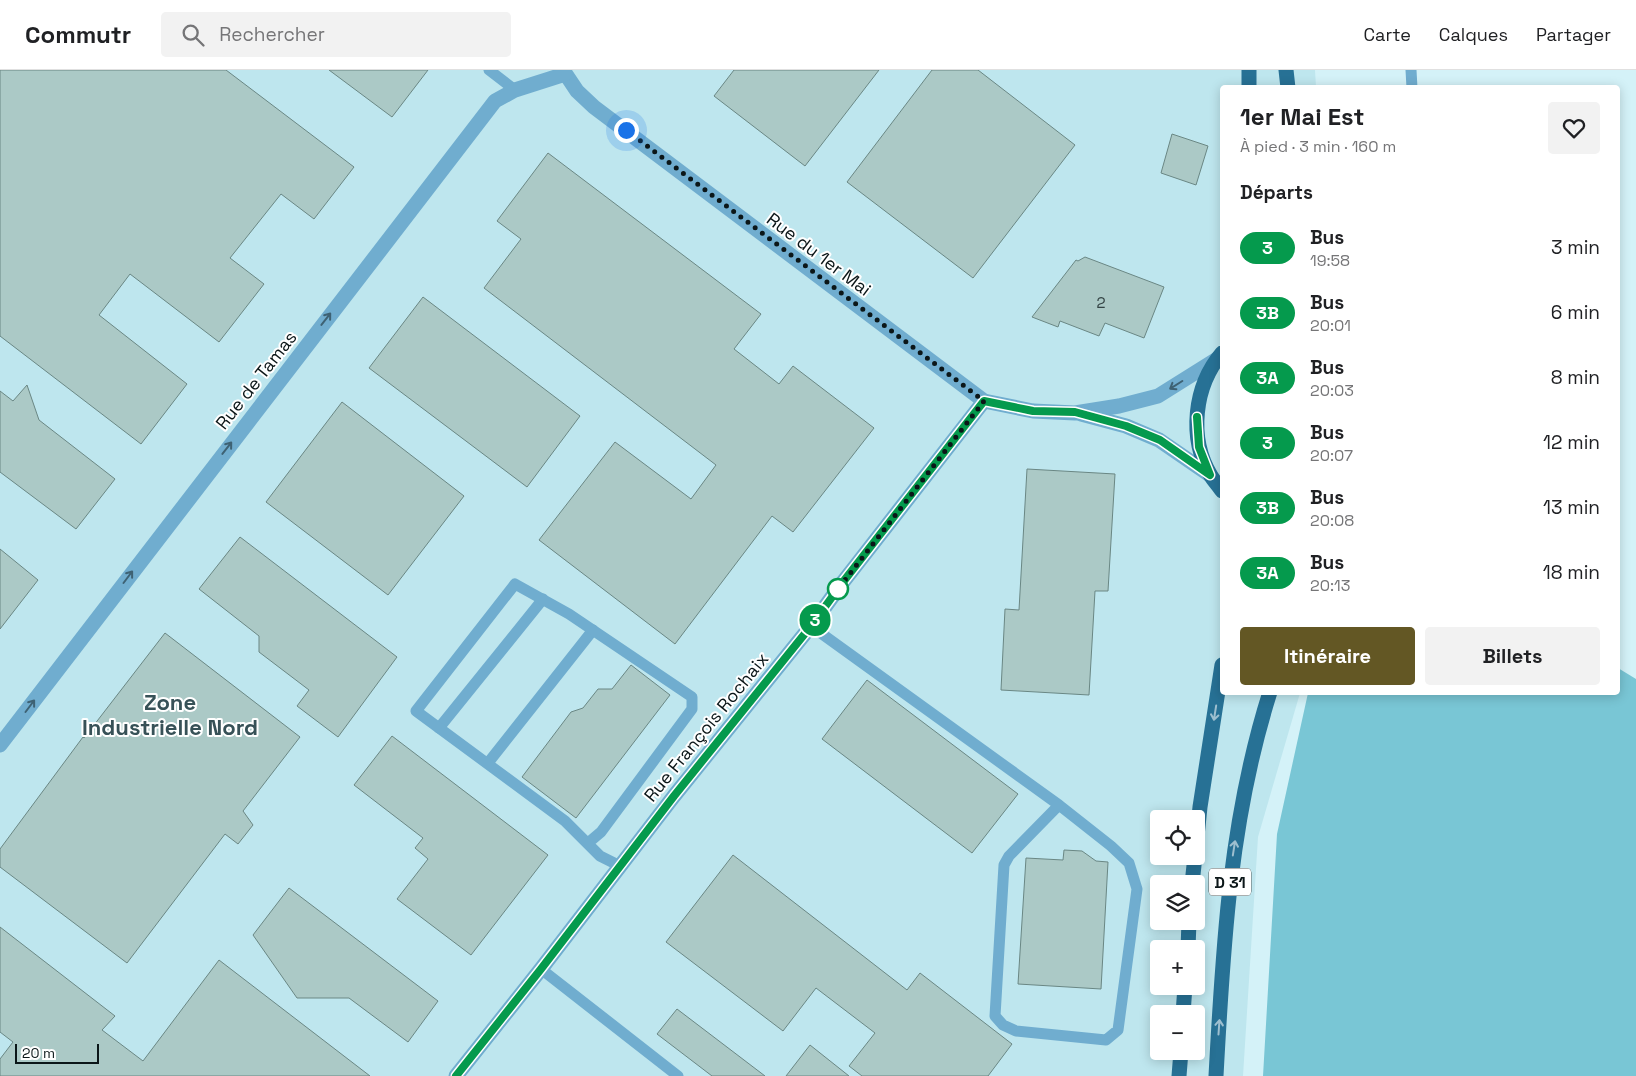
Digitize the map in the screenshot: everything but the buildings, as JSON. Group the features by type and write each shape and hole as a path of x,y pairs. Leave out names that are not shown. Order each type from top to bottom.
{"main road":[{"path":"1248,85 1249,70"},
{"path":"1286,70 1288,85"},
{"path":"1220,356 1203,386 1197,417 1199,447 1210,475 1220,488"},
{"name":"D 31","path":"1200,810 1220,678"},
{"name":"D 31","path":"1216,1076 1233,854 1242,798 1269,695"},
{"path":"1179,1076 1180,1060"}],"street":[{"name":"Rue de Tamas","path":"0,745 495,101 514,90 564,72"},
{"name":"Rue du 1er Mai","path":"564,72 577,91 594,106 984,401 1033,411 1075,412 1119,406 1158,396 1220,356"},
{"name":"Rue François Rochaix","path":"456,1076 811,626 984,401"},
{"name":"Rue du 1er Mai","path":"1075,412 1126,426 1160,440 1210,475"}],"lane":[{"path":"489,70 514,90"},
{"path":"1411,70 1412,85"},
{"path":"588,843 601,832 692,709 692,697 593,630 515,584 416,711 565,820 600,856 620,866"},
{"path":"439,728 543,599"},
{"path":"811,626 1059,805 1111,846 1129,863 1137,889 1118,1030 1106,1040 1016,1032 1003,1025 995,1016 1004,865 1009,856 1059,805"},
{"path":"488,763 593,630"},
{"path":"541,969 678,1076"}],"shaded area":[{"path":"0,70 1315,70 1316,85 1220,85 1220,695 1299,695 1258,837 1243,1076 0,1076"},
{"path":"1620,669 1636,679 1636,1076 1263,1076 1277,834 1308,695 1620,695"}],"bus line":[{"name":"3","path":"456,1076 674,796 811,626 984,401 1033,411 1075,412 1126,426 1160,440 1210,475 1199,447 1197,417"}],"district":[{"name":"Zone Industrielle Nord","path":"170,714"}],"route":[{"path":"626,130 984,401 838,589"}]}
